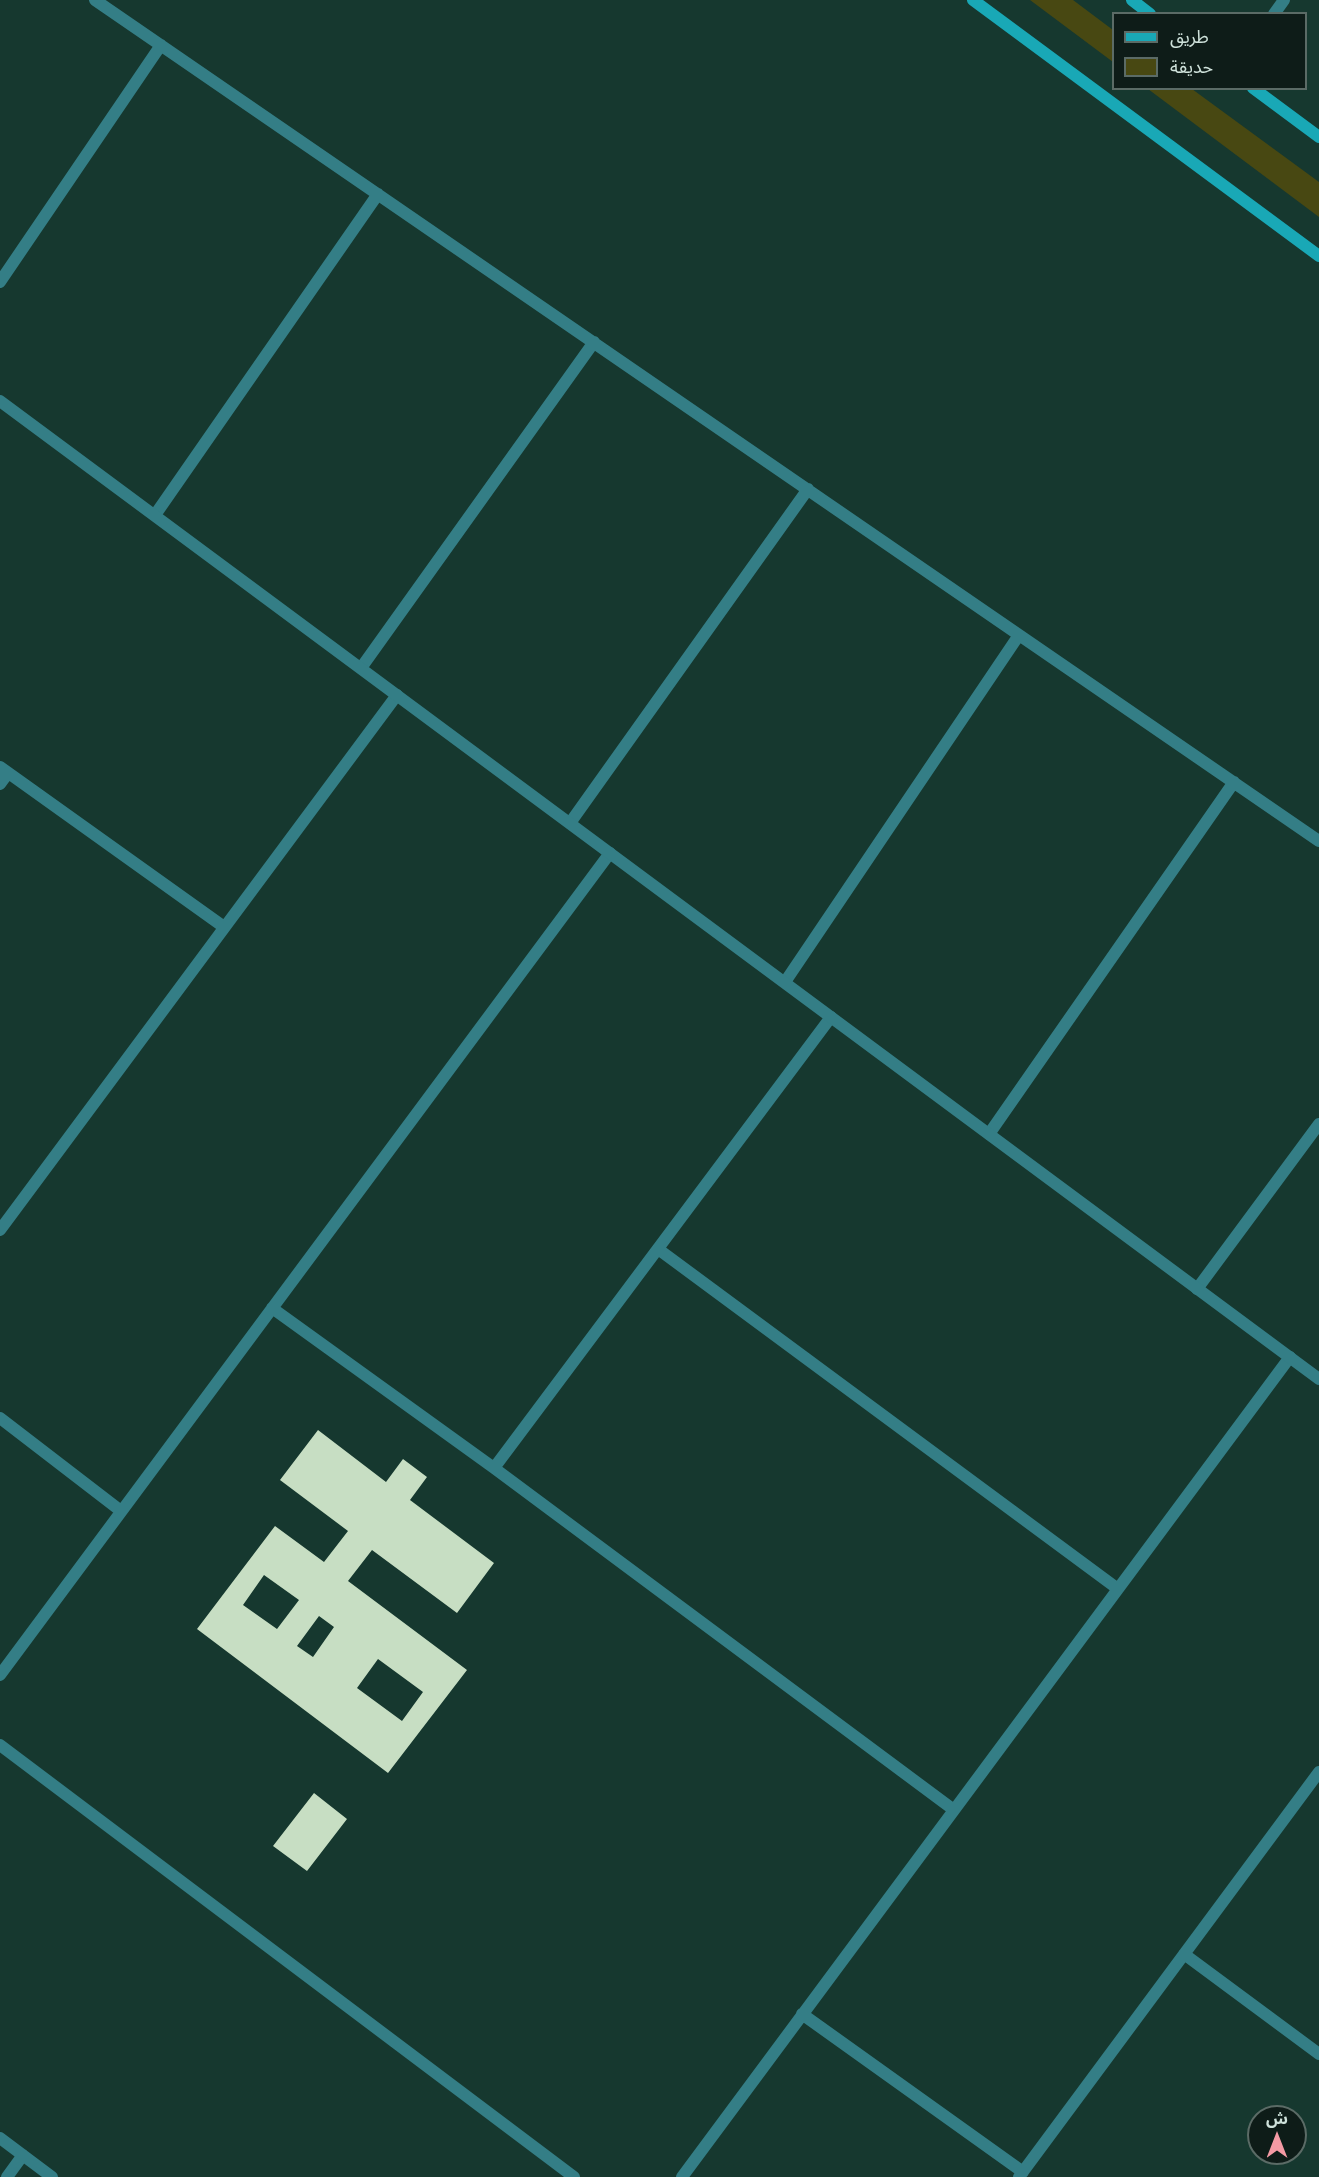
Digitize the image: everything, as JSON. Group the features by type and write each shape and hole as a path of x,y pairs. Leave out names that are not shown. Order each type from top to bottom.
{"main road":[{"path":"974,0 1319,256"},
{"path":"1132,0 1147,12"},
{"path":"1256,90 1319,136"}],"street":[{"path":"95,0 1319,841"},
{"path":"0,282 161,45"},
{"path":"155,516 378,194"},
{"path":"361,668 594,342"},
{"path":"0,401 1319,1378"},
{"path":"570,823 808,489"},
{"path":"785,982 1019,635"},
{"path":"0,1230 397,695"},
{"path":"0,784 4,770 224,927"},
{"path":"989,1134 1234,782"},
{"path":"0,1675 610,853"},
{"path":"494,1468 831,1017"},
{"path":"1197,1288 1319,1124"},
{"path":"658,1249 1118,1589"},
{"path":"272,1308 494,1468 954,1810"},
{"path":"682,2177 1290,1357"},
{"path":"0,1418 121,1511"},
{"path":"0,1745 574,2177"},
{"path":"802,2014 1021,2174 1319,1772"},
{"path":"1184,1954 1319,2054"},
{"path":"0,2138 52,2177"},
{"path":"7,2177 23,2155"}],"green space":[{"path":"1030,0 1073,0 1112,29 1112,61"},
{"path":"1149,90 1193,90 1319,182 1319,217"}],"building":[{"path":"318,1430 386,1482 403,1459 427,1477 410,1500 494,1563 457,1613 372,1550 348,1581 467,1670 388,1773 197,1629 275,1526 324,1562 348,1531 280,1480","holes":["264,1575 299,1600 277,1629 243,1605","319,1616 334,1627 313,1657 297,1646","378,1659 423,1692 402,1721 357,1688"]},
{"path":"314,1793 347,1819 307,1871 273,1846"}]}
